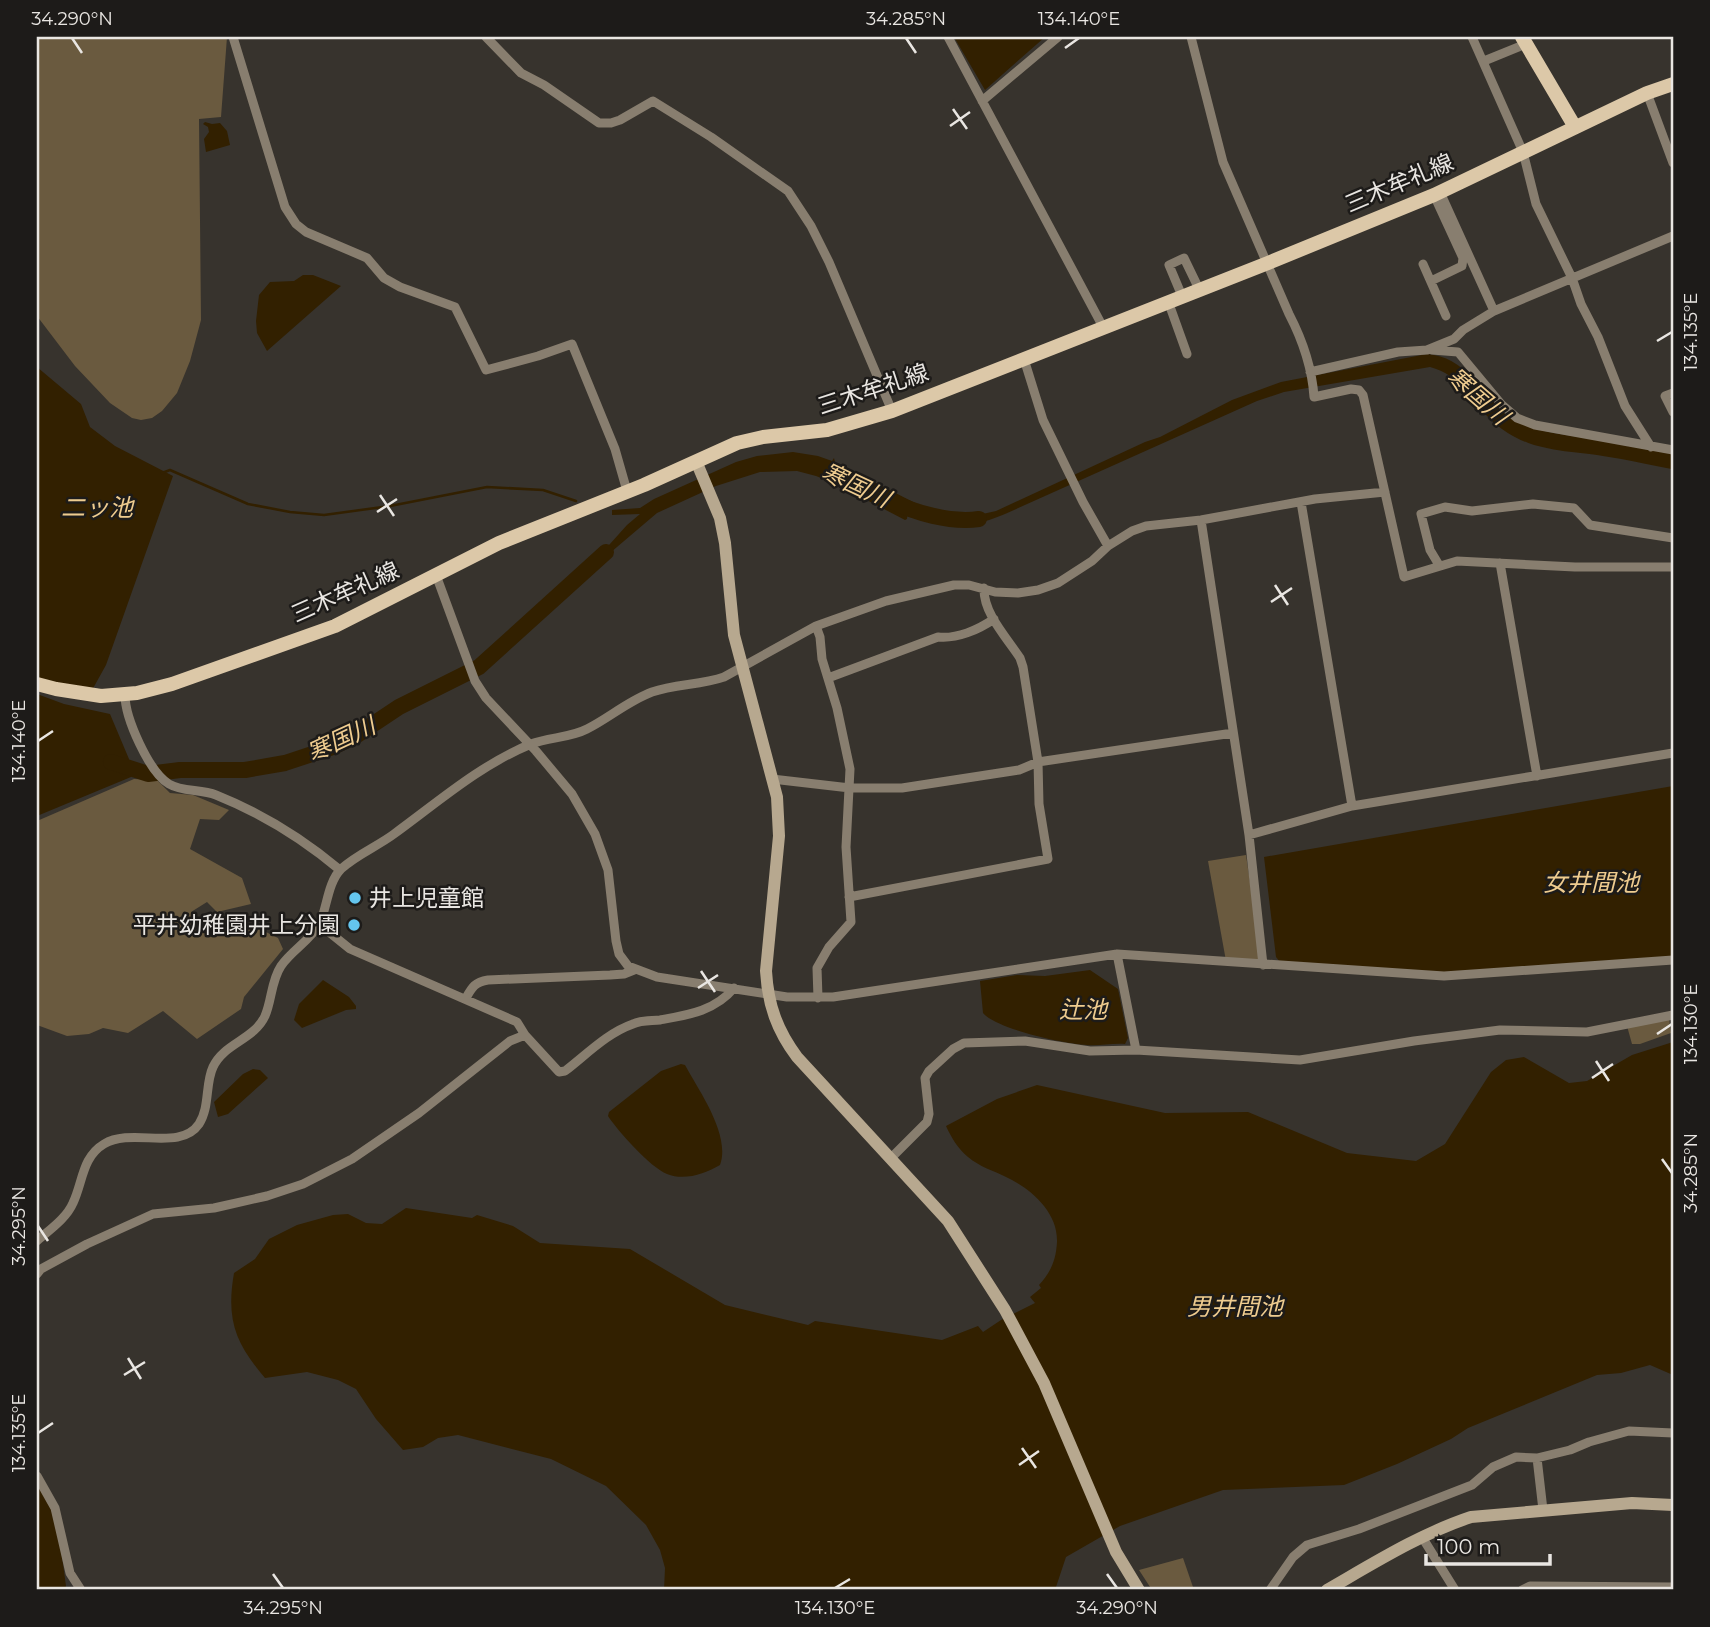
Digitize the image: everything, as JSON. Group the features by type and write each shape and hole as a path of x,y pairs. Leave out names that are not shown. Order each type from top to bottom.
{"main road":[{"path":"1524,41 1575,127"},
{"name":"三木牟礼線","path":"37,684 75,693 120,695 172,684 335,626 499,543 627,491 699,467 737,443 763,437 827,430 892,411 1268,263 1437,193 1647,93 1673,84"}],"street":[{"path":"233,37 285,207 296,225 367,258 384,278 400,287 455,307 486,370 572,344 615,449 627,491"},
{"path":"486,37 521,73 544,85 599,123 611,124 653,101 711,137 788,191 823,250 892,411"},
{"path":"947,37 1103,327"},
{"path":"982,101 1058,37"},
{"path":"1191,37 1223,162 1301,338 1311,372 1314,397 1351,389 1359,390 1363,395 1404,577 1457,561 1574,567 1673,567"},
{"path":"1472,37 1524,152 1536,204 1598,337 1625,406 1651,447"},
{"path":"1484,61 1524,41"},
{"path":"1647,93 1673,163"},
{"path":"1431,281 1462,266 1463,258 1437,193"},
{"path":"1437,193 1494,311"},
{"path":"1427,350 1454,339 1463,330 1494,311 1673,236"},
{"path":"1182,296 1169,265 1184,258 1199,289"},
{"path":"1423,264 1446,316"},
{"path":"1168,301 1187,354"},
{"path":"1311,372 1398,352 1458,352 1502,405 1517,418 1551,429 1673,450"},
{"path":"1024,359 1037,406 1076,489 1108,546"},
{"path":"1673,393 1665,396 1673,412"},
{"path":"699,467 720,518 725,543 730,610 742,667 777,797 779,836 766,971 767,993 778,1028 797,1057 948,1221 1005,1310 1044,1383 1116,1552 1139,1590"},
{"path":"37,1241 65,1216 73,1205 84,1169 93,1153 103,1144 130,1136 172,1138 185,1135 199,1124 204,1113 211,1070 217,1059 225,1049 259,1026 265,1016 279,970 319,924 340,870 393,835 451,790 530,744 574,735 652,692 708,682 742,667 816,626 886,601 954,585 995,592 1038,590 1058,583 1092,561 1108,546 1146,526 1385,492"},
{"path":"1301,502 1352,806"},
{"path":"1439,565 1430,550 1421,514 1445,507 1472,511 1532,505 1574,508 1590,526 1673,538"},
{"path":"1201,520 1249,835 1263,965"},
{"path":"1500,563 1538,776"},
{"path":"436,575 475,681 486,698 572,794 595,834 608,870 615,941 619,954 634,970 657,977 787,997 818,998 1117,954 1444,976 1673,960"},
{"path":"849,897 1048,859 1039,804 1038,762 1023,667 983,599 984,588"},
{"path":"828,678 937,637 948,638 982,628 994,619"},
{"path":"816,626 850,769 846,847 851,922 829,947 817,968 818,998"},
{"path":"120,695 134,730 162,779 177,788 208,792 260,816 321,854 340,870"},
{"path":"772,779 850,788 902,788 1019,770 1038,762 1234,733"},
{"path":"1249,835 1352,806 1673,753"},
{"path":"319,924 350,949 517,1022 525,1035 559,1072 565,1071 625,1027 636,1022 682,1016 708,1009 724,999 734,988"},
{"path":"1117,954 1136,1050"},
{"path":"466,998 471,987 488,980 610,975 634,970"},
{"path":"891,1158 928,1122 925,1078 929,1071 953,1049 964,1043 1025,1041 1090,1051 1136,1050 1300,1060 1500,1030 1587,1032 1673,1015"},
{"path":"37,1274 41,1269 87,1244 153,1214 214,1208 267,1196 313,1179 352,1159 408,1121 510,1041 525,1035"},
{"path":"1270,1590 1293,1557 1307,1545 1359,1529 1472,1485 1493,1467 1516,1457 1537,1458 1629,1431 1673,1433"},
{"path":"1537,1458 1543,1510"},
{"path":"37,1476 55,1508 63,1534 67,1564 81,1590"},
{"path":"1327,1590 1422,1536 1471,1517 1632,1503 1673,1506"},
{"path":"1422,1536 1455,1590"},
{"path":"1522,1590 1530,1586 1673,1587"}],"shaded area":[{"path":"37,37 227,37 221,117 199,119 201,320 190,361 177,393 162,411 152,418 132,418 110,403 75,366 37,316"},
{"path":"134,779 157,780 170,793 193,795 229,810 219,820 200,819 190,849 242,878 251,904 217,912 207,902 191,912 191,922 209,928 236,917 278,938 283,949 244,997 241,1009 197,1039 163,1011 128,1033 103,1028 89,1034 67,1036 37,1025 37,821"},
{"path":"1246,855 1262,964 1226,961 1208,861"},
{"path":"1669,1018 1671,1033 1640,1044 1632,1044 1627,1026"},
{"path":"1183,1558 1194,1590 1152,1590 1139,1570"}],"water":[{"path":"954,37 1045,37 985,90"},
{"path":"220,123 227,131 230,145 206,152 204,139 209,132 208,127 203,124"},
{"path":"303,275 313,275 341,286 267,351 257,333 259,295 270,282 294,281"},
{"path":"1427,354 1440,356 1462,368 1506,414 1496,425 1459,383 1430,367 1284,392 1257,401 1005,514 976,523 960,519 996,511 1160,437 1232,400 1281,382"},
{"name":"二ッ池","path":"37,367 81,404 90,427 115,446 173,476 106,665 91,692 37,681"},
{"path":"793,452 832,461 834,458 835,462 915,503 908,510 907,519 816,476 797,471 760,472 716,486 657,513 597,564 592,564 640,514 612,515 612,510 640,508 736,462 757,456"},
{"path":"37,694 64,704 110,714 129,759 131,777 37,816"},
{"name":"女井間池","path":"1673,786 1673,957 1446,973 1280,962 1276,957 1264,857"},
{"name":"辻池","path":"1090,970 1118,989 1128,1038 1125,1044 1087,1045 1048,1039 1002,1025 983,1013 980,981 1017,975 1045,976"},
{"path":"323,980 349,997 356,1009 346,1010 302,1028 294,1020 299,1004"},
{"name":"男井間池","path":"1673,1042 1673,1375 1650,1365 1621,1373 1597,1375 1468,1428 1451,1439 1397,1464 1344,1485 1223,1490 1120,1526 1066,1557 1055,1590 664,1590 665,1568 660,1550 646,1525 606,1486 551,1459 458,1435 438,1438 423,1447 403,1450 376,1419 356,1389 338,1380 307,1372 265,1378 240,1342 232,1317 234,1273 255,1259 269,1239 297,1225 333,1215 348,1214 366,1223 382,1224 406,1208 472,1218 477,1215 513,1226 540,1243 630,1249 725,1305 808,1325 815,1321 942,1340 978,1326 983,1332 1035,1303 1030,1297 1041,1288 1039,1285 1050,1270 1055,1254 1056,1231 1048,1211 1025,1188 968,1157 955,1143 946,1126 997,1099 1037,1085 1165,1113 1248,1112 1347,1153 1416,1161 1445,1144 1491,1072 1506,1060 1524,1057 1569,1083 1587,1081 1632,1055"},
{"path":"685,1065 712,1114 721,1140 722,1153 720,1165 687,1177 667,1174 652,1164 626,1139 608,1116 609,1112 661,1071"},
{"path":"253,1069 260,1070 268,1078 228,1114 218,1117 214,1102 243,1074"},
{"path":"37,1479 57,1531 66,1586 64,1590 37,1590"}],"waterway":[{"name":"寒国川","path":"1487,404 1500,417 1526,434 1555,442 1613,449 1673,461"},
{"path":"162,473 170,470 248,504 324,515 390,506 487,487 543,490 576,501"},
{"name":"寒国川","path":"890,500 933,516 957,520 979,519"},
{"name":"寒国川","path":"111,762 148,774 180,770 245,770 285,763 333,747 357,735 399,707 479,667 606,552"}],"place":[{"name":"井上児童館","path":"355,898"},
{"name":"平井幼稚園井上分園","path":"354,925"}]}
